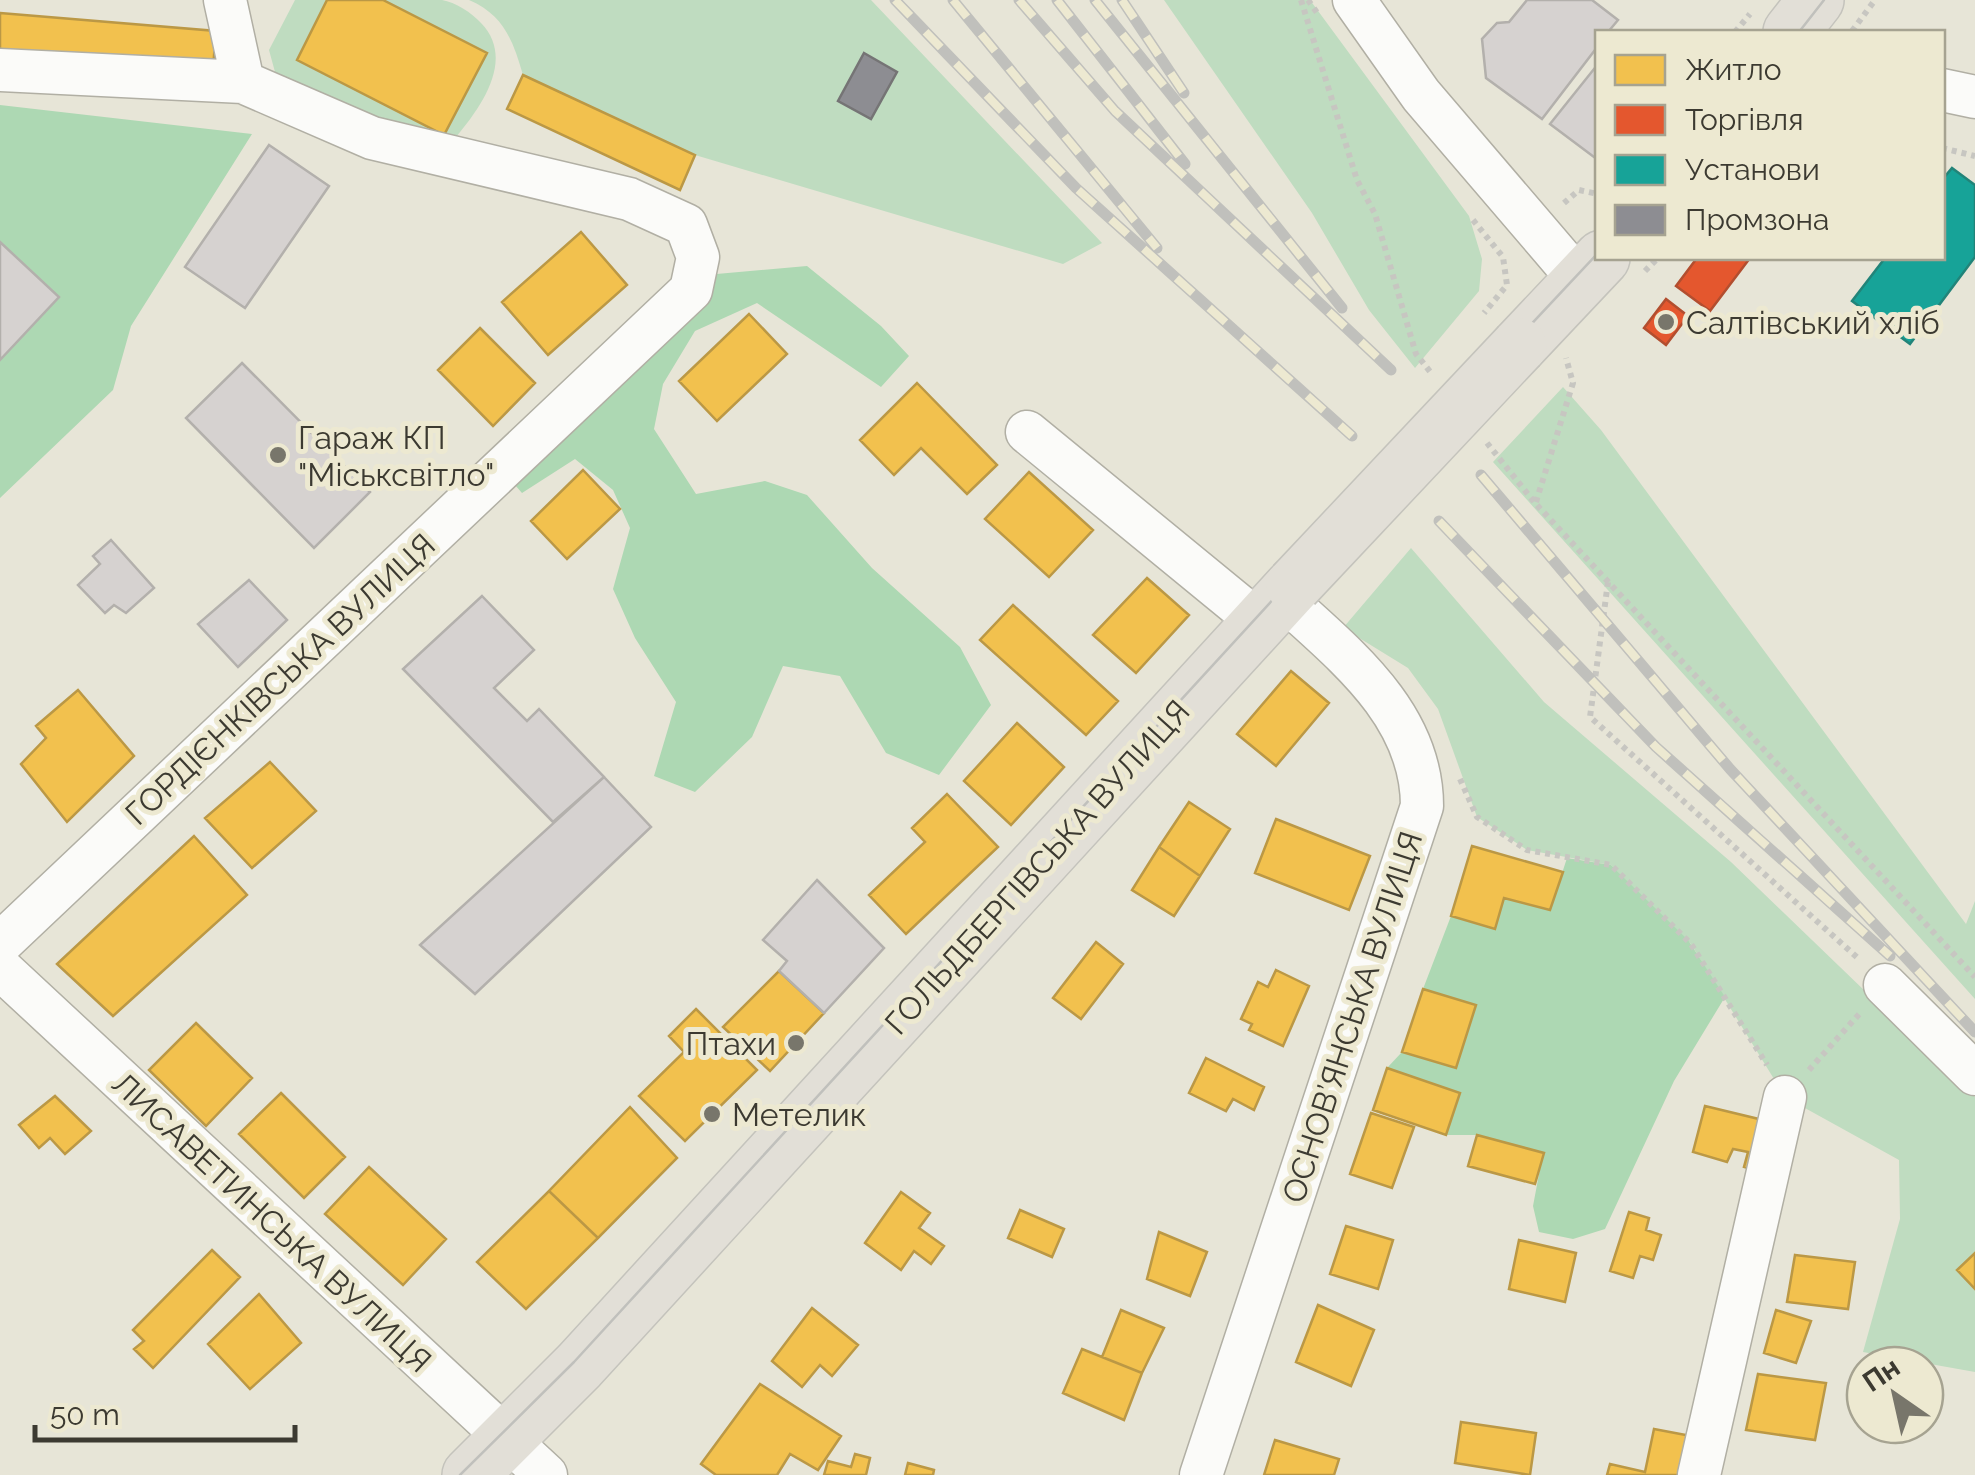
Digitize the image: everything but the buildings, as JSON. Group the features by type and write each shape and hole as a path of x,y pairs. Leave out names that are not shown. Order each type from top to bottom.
{"main road":[{"path":"1793,30 1816,0"},
{"name":"ГОЛЬДБЕРГІВСЬКА ВУЛИЦЯ","path":"507,1464 1279,602 1542,352 1592,270"}],"street":[{"path":"0,70 243,82 225,0"},
{"path":"1354,0 1421,95 1592,270"},
{"name":"ГОРДІЄНКІВСЬКА ВУЛИЦЯ","path":"0,944 691,290 698,257 686,225 629,199 372,138 243,82"},
{"path":"1945,91 1975,97"},
{"name":"ОСНОВ’ЯНСЬКА ВУЛИЦЯ","path":"1028,432 1279,602 1350,660 1394,713 1412,746 1422,783 1422,806 1201,1475"},
{"name":"ЛИСАВЕТИНСЬКА ВУЛИЦЯ","path":"0,968 507,1464"},
{"path":"1885,985 1975,1074"},
{"path":"1699,1475 1785,1097"}],"path":[{"path":"1301,0 1357,180 1374,214 1416,354 1440,384"},
{"path":"1853,30 1875,0"},
{"path":"1945,149 1975,156"},
{"path":"1535,503 1574,383 1542,352"},
{"path":"1476,428 1535,503 1975,977"},
{"path":"1458,774 1476,817 1492,829 1527,850 1611,865 1692,944 1785,1097 1885,985 1590,717 1596,647 1608,582"}],"green space":[{"path":"295,0 442,0 458,6 481,23 491,37 495,66 485,96 456,137 356,113 275,72 269,50"},
{"path":"469,0 871,0 1102,243 1063,264 695,155 523,75 499,21"},
{"path":"1164,0 1310,0 1469,216 1482,259 1479,291 1415,368 1369,310 1312,213"},
{"path":"0,105 252,134 131,326 113,390 0,498"},
{"path":"807,266 881,326 909,356 881,387 757,303 695,331 663,384 654,429 696,494 765,481 807,495 872,568 960,647 991,705 939,775 886,753 840,676 783,666 752,737 695,792 654,776 676,702 635,638 613,589 630,528 613,490 575,459 522,493 501,469 499,445 672,278"},
{"path":"1563,387 1601,430 1966,924 1975,901 1975,999 1493,462"},
{"path":"1411,548 1544,702 1731,862 1975,1097 1975,1372 1945,1367 1945,1345 1865,1345 1900,1219 1899,1160 1785,1097 1691,944 1611,865 1527,850 1477,817 1438,709 1408,668 1343,628"},
{"path":"1567,858 1611,865 1688,940 1725,997 1674,1081 1605,1229 1573,1239 1539,1232 1533,1206 1543,1153 1477,1135 1446,1135 1460,1093 1387,1068 1402,1052 1456,1068 1475,1005 1423,989 1451,916 1494,929 1504,898 1550,910"}],"tram line":[{"path":"1801,30 1824,0"},
{"path":"460,1475 574,1362 1278,594 1595,256"}],"railway":[{"path":"895,0 1076,188 1352,436"},
{"path":"953,0 1157,248"},
{"path":"1019,0 1115,111 1391,370"},
{"path":"1057,0 1185,164"},
{"path":"1095,0 1342,308"},
{"path":"1122,0 1184,93"},
{"path":"1481,475 1730,769 1975,1032"},
{"path":"1439,521 1656,747 1890,956"}],"place":[{"name":"Салтівський хліб","path":"1666,322"},
{"name":"Гараж КП \"Міськсвітло\"","path":"278,455"},
{"name":"Птахи","path":"796,1043"},
{"name":"Метелик","path":"712,1114"}]}
